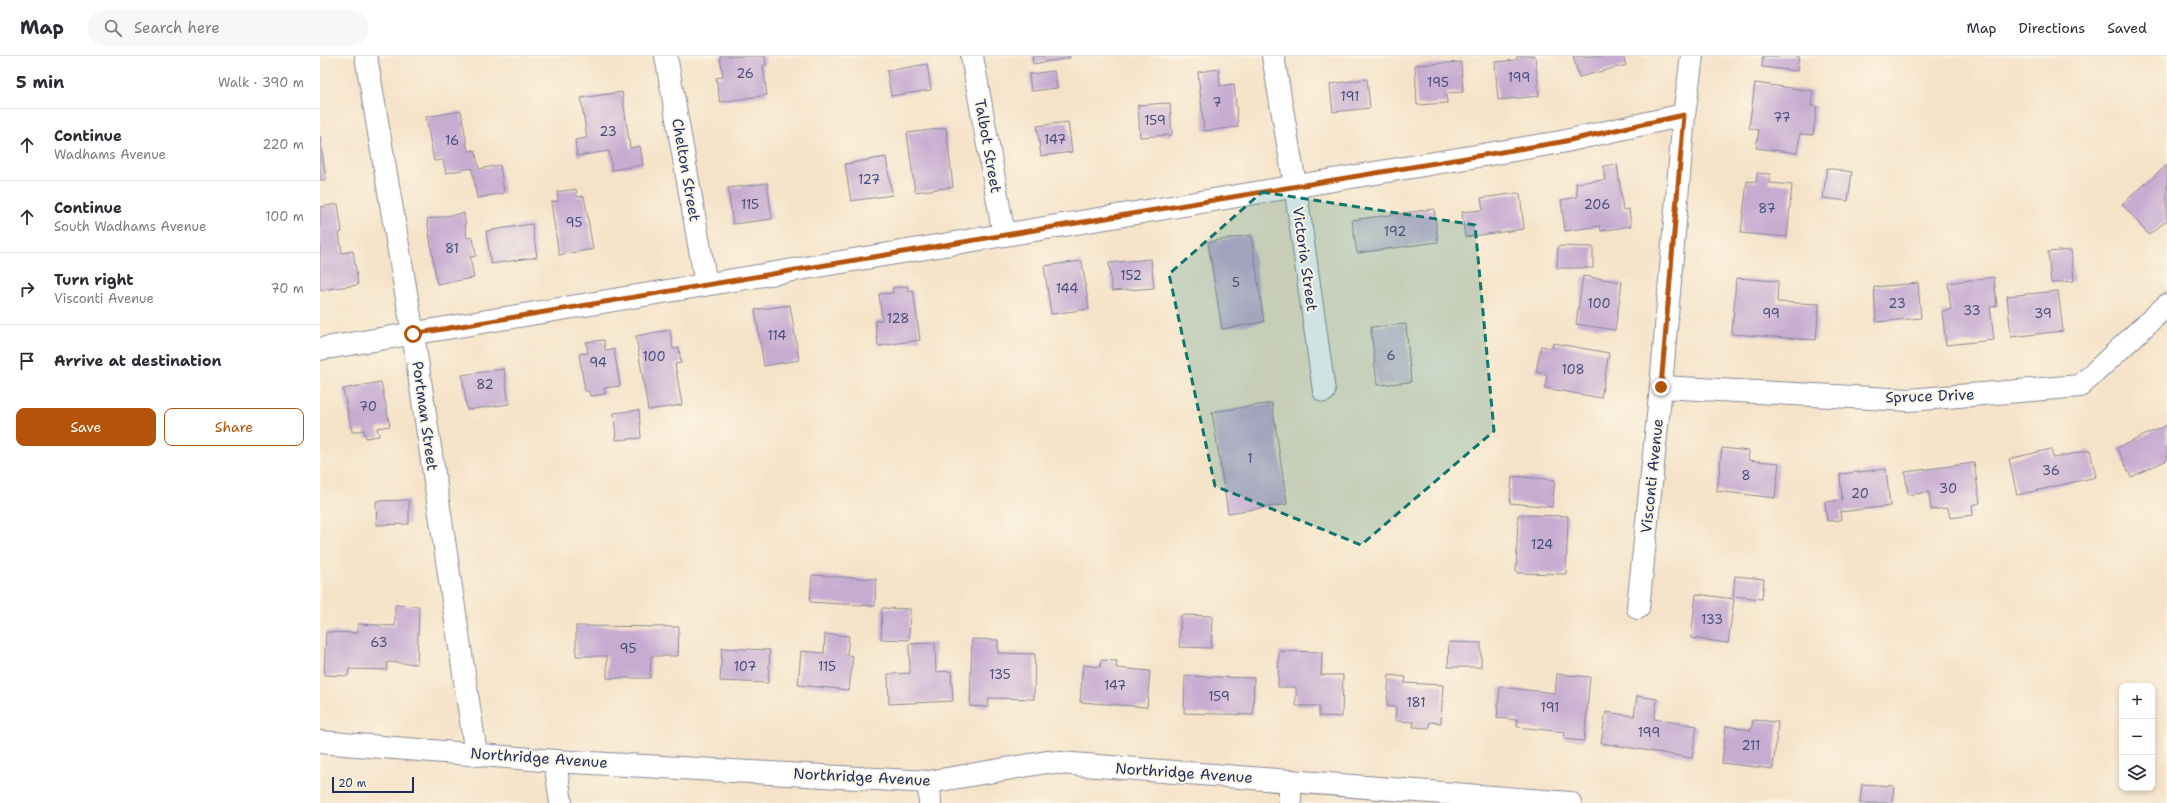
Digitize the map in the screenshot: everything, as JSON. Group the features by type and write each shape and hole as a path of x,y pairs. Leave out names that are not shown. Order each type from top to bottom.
{"street":[{"name":"Portman Street","path":"366,56 413,334 476,754"},
{"name":"Chelton Street","path":"666,56 706,284"},
{"name":"Talbot Street","path":"972,56 1004,235"},
{"name":"Victoria Street","path":"1273,56 1295,185 1324,391"},
{"name":"Visconti Avenue","path":"1638,608 1661,387 1684,115 1692,56"},
{"path":"320,349 1295,185 1561,142 1684,115"},
{"name":"Spruce Drive","path":"1661,387 1909,400 2080,386 2167,305"},
{"name":"Northridge Avenue","path":"320,742 930,792 1047,762 1570,803"},
{"path":"555,761 561,803"},
{"path":"1290,781 1290,803"}],"highlighted area":[{"path":"1262,192 1475,225 1494,431 1361,545 1215,486 1169,274"}],"building":[{"path":"720,56 765,56 766,65 763,65 767,95 720,102 716,78 723,77"},
{"path":"1032,56 1070,56 1070,58 1033,64"},
{"path":"1517,56 1535,56 1539,96 1498,100 1495,62 1517,60"},
{"path":"1573,56 1623,56 1626,65 1579,77"},
{"path":"1763,56 1799,56 1797,71 1762,67"},
{"path":"1461,62 1463,92 1446,93 1447,103 1417,105 1415,65"},
{"path":"927,64 931,90 891,96 887,71"},
{"path":"1219,69 1220,86 1234,84 1238,127 1204,131 1198,72"},
{"path":"1054,71 1057,88 1031,91 1029,74"},
{"path":"1367,79 1370,108 1333,112 1330,84"},
{"path":"1755,83 1813,91 1811,106 1817,106 1813,135 1800,134 1797,153 1756,148 1759,130 1749,128"},
{"path":"622,92 630,148 640,146 643,165 612,170 609,151 577,156 575,140 587,138 581,98"},
{"path":"1170,103 1172,135 1140,137 1138,105"},
{"path":"461,111 468,151 475,150 479,169 500,165 504,193 477,198 472,168 446,173 443,160 434,161 426,117"},
{"path":"1068,122 1072,152 1041,156 1037,126"},
{"path":"946,128 953,187 915,192 907,133"},
{"path":"320,136 326,180 320,180"},
{"path":"886,157 892,195 851,201 845,164"},
{"path":"1617,164 1623,210 1629,209 1631,226 1601,231 1600,226 1565,231 1561,200 1577,197 1576,183 1605,180 1603,166"},
{"path":"2167,165 2167,220 2149,235 2122,204"},
{"path":"1827,168 1852,172 1848,201 1823,198"},
{"path":"1757,173 1770,174 1770,183 1792,185 1787,237 1741,233 1747,181 1756,182"},
{"path":"767,183 772,219 733,224 728,188"},
{"path":"576,189 577,197 584,196 593,249 559,255 551,202 558,201 557,192"},
{"path":"1520,194 1524,229 1465,237 1462,212 1483,210 1481,198"},
{"path":"338,204 342,232 339,233 342,253 353,251 358,285 320,290 320,207"},
{"path":"1434,209 1438,242 1357,253 1352,220"},
{"path":"464,213 467,238 473,237 476,256 470,257 474,278 437,284 427,219"},
{"path":"532,224 537,257 491,264 486,231"},
{"path":"1251,235 1264,322 1222,329 1208,242"},
{"path":"1558,246 1593,247 1593,268 1557,268"},
{"path":"2071,250 2074,281 2051,283 2048,252"},
{"path":"1151,259 1154,288 1112,291 1109,263"},
{"path":"1082,261 1089,309 1051,314 1044,266"},
{"path":"1583,276 1622,282 1615,330 1576,324"},
{"path":"1994,277 1997,306 1990,307 1994,340 1946,345 1942,311 1951,310 1948,283"},
{"path":"1736,278 1778,281 1777,302 1819,304 1816,340 1732,334"},
{"path":"1918,283 1921,318 1876,322 1874,287"},
{"path":"907,286 908,291 913,290 920,340 878,346 875,321 882,320 879,294 893,293 892,288"},
{"path":"2058,291 2063,331 2011,337 2007,296"},
{"path":"790,305 799,360 764,366 755,310"},
{"path":"1406,324 1411,382 1377,385 1371,327"},
{"path":"670,330 673,349 679,348 681,363 675,364 682,405 648,410 636,336"},
{"path":"604,340 605,350 614,349 620,386 604,388 605,394 590,396 589,391 585,391 579,354 588,353 586,342"},
{"path":"1553,343 1609,353 1601,398 1545,388 1547,374 1536,372 1541,346 1552,348"},
{"path":"504,369 509,404 467,410 462,375"},
{"path":"381,382 390,426 377,428 379,436 366,438 364,430 352,432 343,389"},
{"path":"1272,403 1287,504 1228,513 1212,412"},
{"path":"639,410 641,438 616,440 614,413"},
{"path":"2167,425 2167,460 2131,477 2117,448"},
{"path":"1722,448 1749,451 1748,460 1779,463 1775,498 1717,491"},
{"path":"2051,449 2053,458 2090,450 2096,477 2017,495 2009,459"},
{"path":"1974,463 1980,503 1972,505 1973,515 1950,518 1948,508 1931,510 1929,492 1908,495 1905,472"},
{"path":"1886,469 1890,506 1840,512 1841,520 1827,521 1825,502 1842,500 1840,474"},
{"path":"1512,476 1555,480 1552,507 1510,503"},
{"path":"409,500 409,524 377,525 376,501"},
{"path":"1518,515 1568,516 1566,574 1516,573"},
{"path":"812,575 876,579 875,606 810,602"},
{"path":"1735,576 1764,579 1762,599 1733,596"},
{"path":"1696,594 1734,599 1728,643 1691,638"},
{"path":"395,605 419,606 417,664 387,662 387,670 349,669 348,676 324,675 326,632 358,633 358,624 395,626"},
{"path":"882,608 910,609 909,640 881,639"},
{"path":"1181,615 1212,616 1211,648 1179,647"},
{"path":"576,626 679,627 678,656 651,656 650,678 607,678 607,656 576,656"},
{"path":"825,634 849,636 847,655 853,656 849,690 798,685 801,651 824,653"},
{"path":"972,639 998,640 998,653 1035,654 1034,699 989,698 988,707 970,706"},
{"path":"1449,642 1481,643 1481,667 1448,667"},
{"path":"935,643 936,672 951,671 953,701 889,704 888,674 910,673 909,644"},
{"path":"722,648 770,650 768,683 720,681"},
{"path":"1279,651 1322,652 1321,675 1343,675 1342,717 1319,716 1319,706 1296,706 1296,687 1278,687"},
{"path":"1101,660 1117,661 1116,668 1150,671 1147,707 1080,702 1083,665 1100,667"},
{"path":"1557,674 1590,677 1584,741 1564,739 1565,732 1517,727 1518,720 1497,718 1500,687 1555,693"},
{"path":"1389,675 1406,677 1405,683 1443,685 1441,723 1430,722 1429,728 1413,727 1414,722 1395,721 1396,707 1387,706"},
{"path":"1185,676 1254,678 1253,715 1184,713"},
{"path":"1637,696 1657,699 1654,719 1697,726 1692,758 1601,743 1606,712 1634,716"},
{"path":"1753,720 1778,722 1773,769 1722,763 1726,726 1751,730"},
{"path":"1862,784 1894,786 1892,803 1860,803"}],"route":[{"path":"413,334 1295,185 1561,142 1684,115 1661,387"}]}
